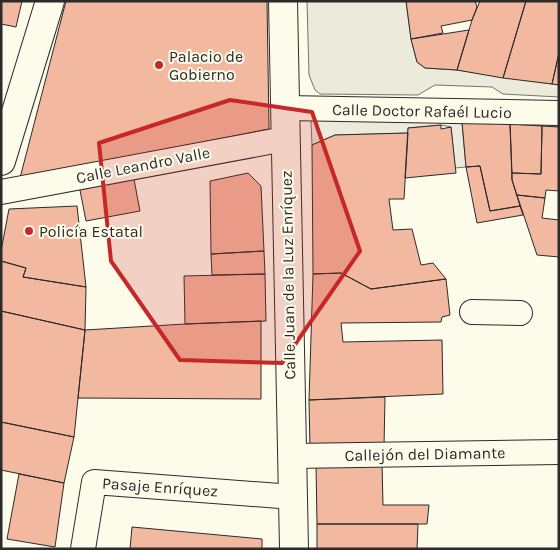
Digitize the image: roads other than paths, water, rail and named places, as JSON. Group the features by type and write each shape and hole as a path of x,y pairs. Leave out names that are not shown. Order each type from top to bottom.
{"main road":[{"path":"1,161 50,1"},
{"name":"Calle Juan de la Luz Enríquez","path":"283,1 294,549"}],"street":[{"name":"Calle Doctor Rafaél Lucio","path":"286,108 559,113"},
{"name":"Calle Leandro Valle","path":"1,192 285,139"},
{"path":"472,312 520,313"},
{"name":"Callejón del Diamante","path":"292,456 559,452"},
{"name":"Pasaje Enríquez","path":"83,549 94,482 293,498"}],"place":[{"name":"Palacio de Gobierno","path":"159,65"},
{"name":"Policía Estatal","path":"29,231"}]}
